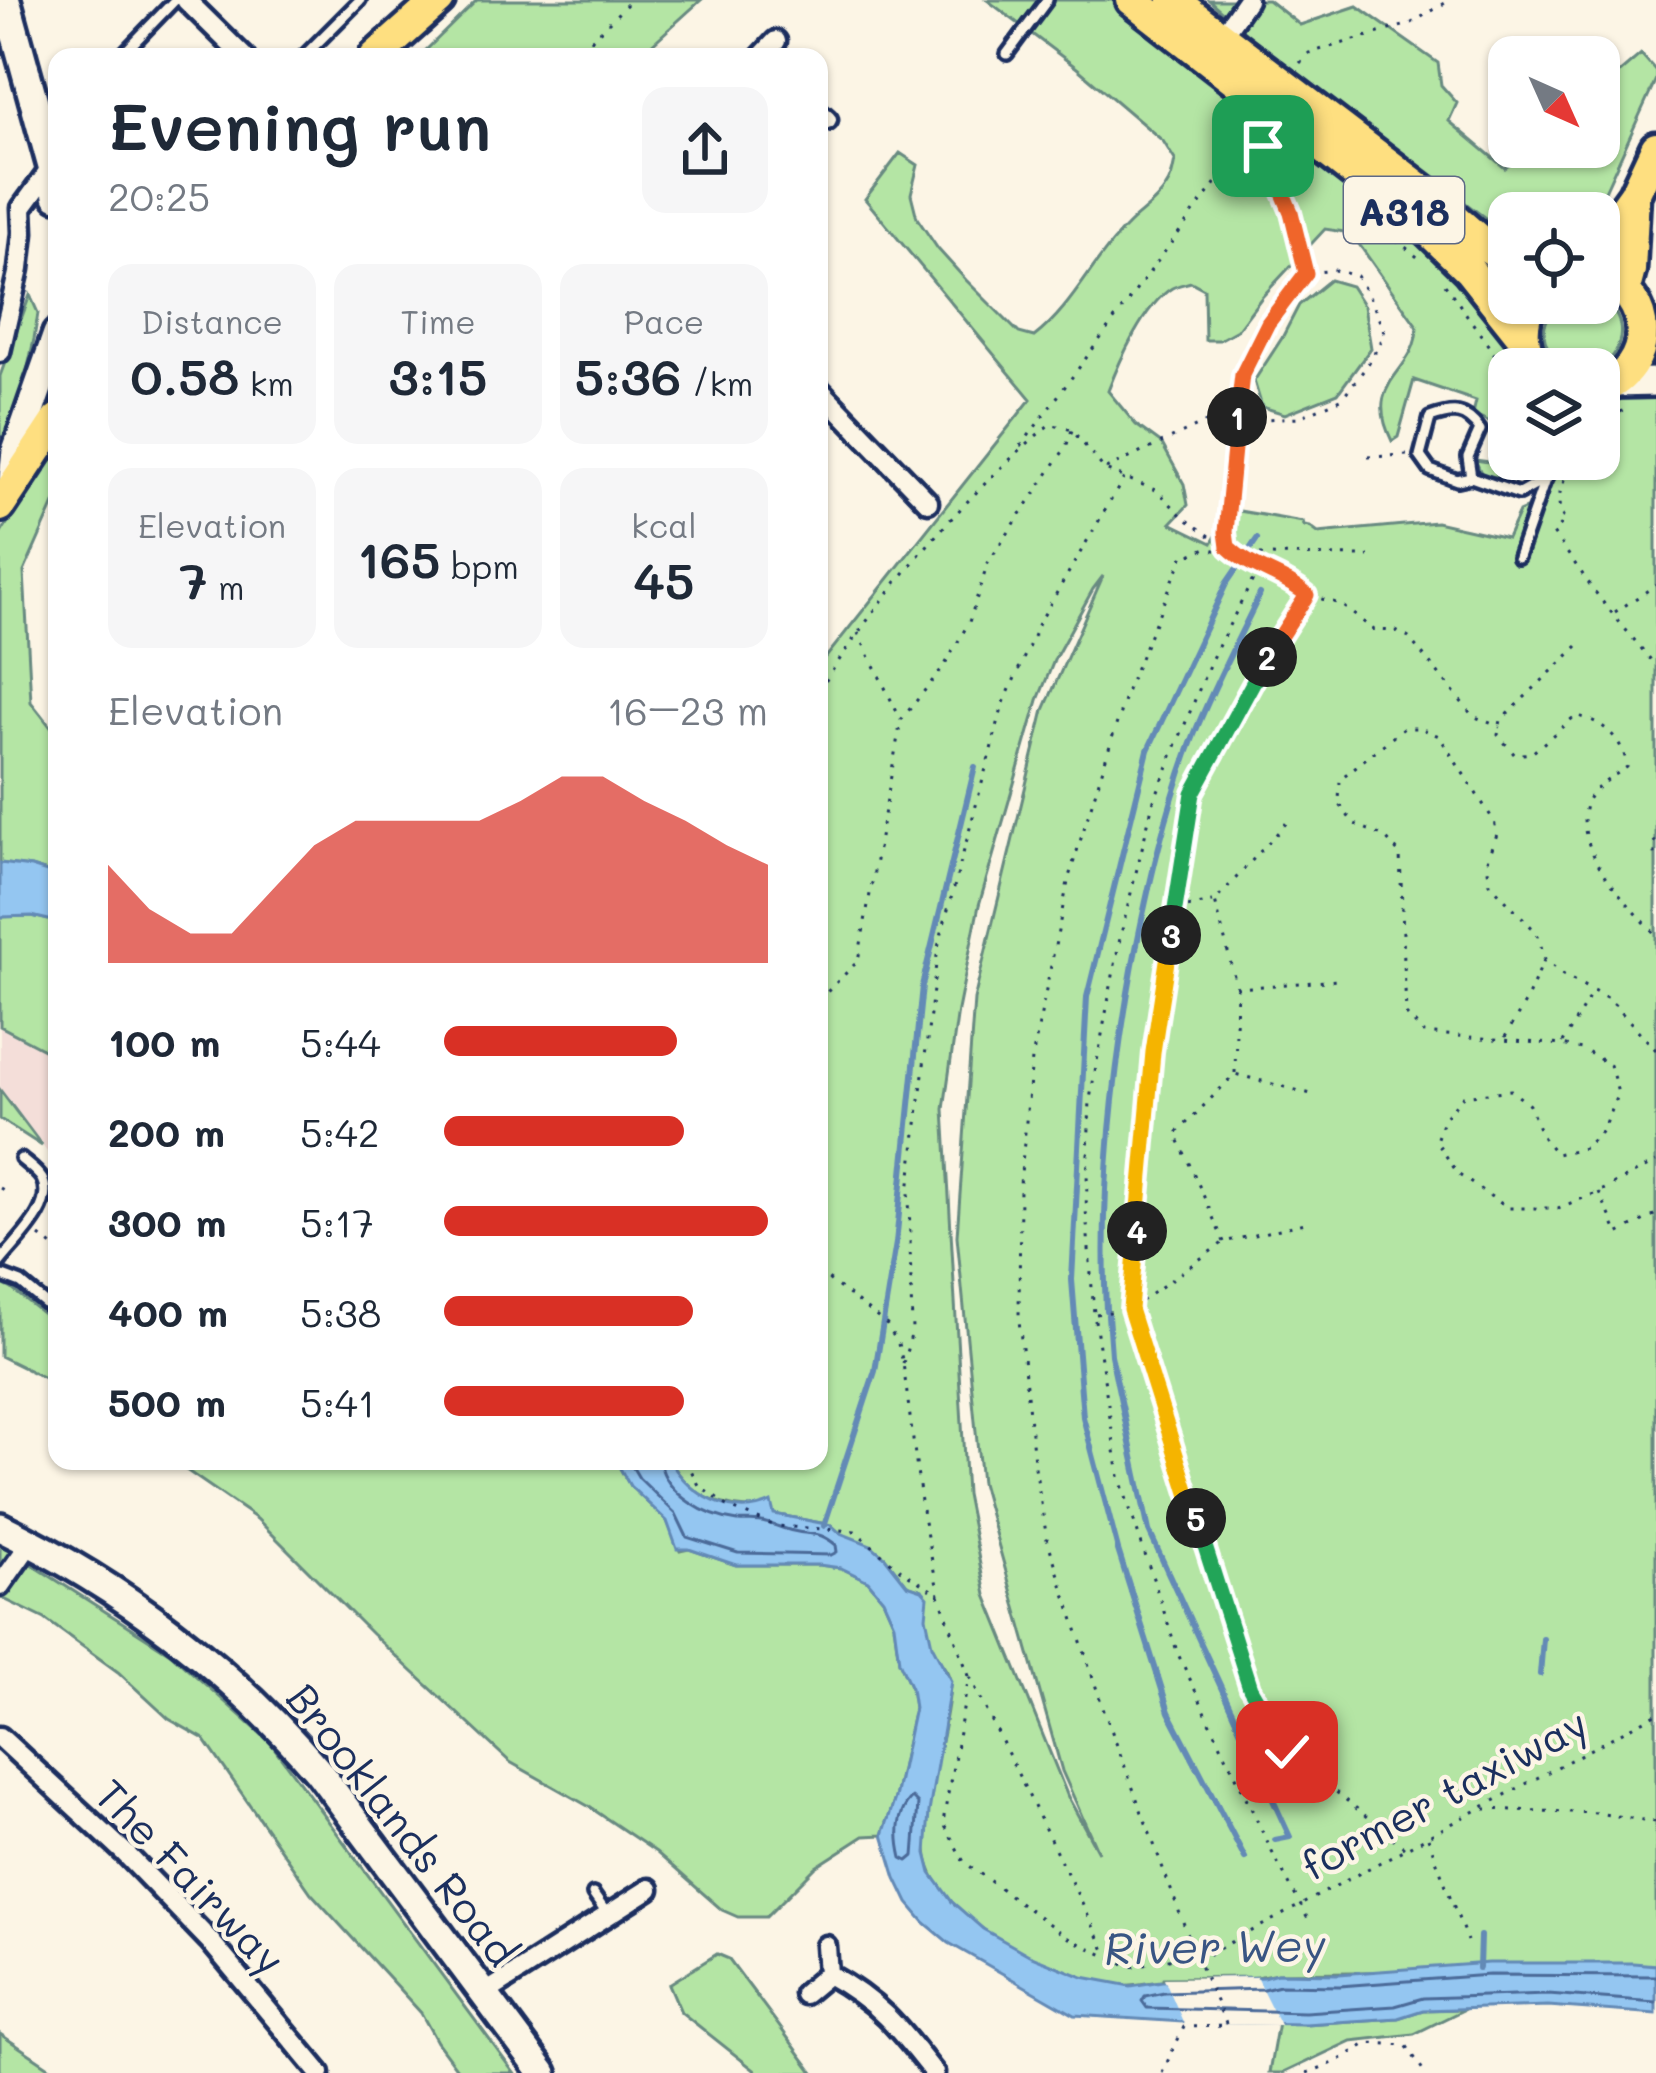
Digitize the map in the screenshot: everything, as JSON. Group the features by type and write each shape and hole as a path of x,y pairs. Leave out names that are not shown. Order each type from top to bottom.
{"main road":[{"path":"385,48 439,0"},
{"name":"A318","path":"1132,0 1427,230 1469,270 1522,338 1524,348"},
{"name":"A318","path":"1173,0 1420,189 1488,248"},
{"path":"6,20 48,160"},
{"path":"1620,215 1656,148"},
{"path":"1620,384 1642,340 1630,301 1634,195"},
{"path":"1522,338 1523,324"},
{"path":"6,496 16,451 48,360"},
{"path":"1620,391 1656,382"},
{"path":"6,496 48,433"},
{"name":"Brooklands Road","path":"0,1527 93,1578 157,1621 282,1728 543,2073"}],"street":[{"path":"186,0 235,48"},
{"path":"1222,36 1246,0"},
{"path":"769,48 776,41"},
{"path":"0,352 19,269 22,208 48,192"},
{"path":"828,398 928,502"},
{"path":"0,1586 31,1542"},
{"name":"The Fairway","path":"0,1737 125,1853 210,1941 320,2073"},
{"path":"484,1994 649,1888"},
{"path":"826,1946 828,1974"},
{"path":"804,1994 828,1974"},
{"path":"828,1974 891,2018 934,2073"}],"lane":[{"path":"129,48 176,0"},
{"path":"312,48 360,0"},
{"path":"1007,54 1047,0"},
{"path":"1471,477 1468,458 1480,430 1471,417 1449,411 1430,418 1420,456 1430,470 1457,480 1471,477 1519,494 1535,480"},
{"path":"1518,557 1544,480"},
{"path":"0,1262 37,1218 46,1197 42,1177 21,1159"},
{"path":"0,1275 20,1283 48,1306"},
{"path":"593,1894 608,1915"}],"path":[{"path":"583,48 631,0"},
{"path":"1296,68 1309,53 1410,23 1450,0"},
{"path":"1016,452 1257,126 1264,128 1263,146 1291,212 1306,273"},
{"path":"1387,232 1421,261"},
{"path":"1237,555 1228,547 1226,532 1238,407 1242,375 1268,323 1306,273 1334,270 1357,275 1384,334 1367,366 1340,399 1300,417 1263,419 1238,407"},
{"path":"1439,276 1490,348"},
{"path":"1105,470 1238,407"},
{"path":"828,678 858,631 937,535 1016,452 1050,424 1072,430 1105,470 1158,491 1183,518 1258,570 1307,595 1340,604 1374,630 1396,631 1409,638 1473,716 1499,728"},
{"path":"828,991 858,961 901,720 946,665 968,622 988,563 1066,447 1072,430"},
{"path":"1369,458 1420,456"},
{"path":"903,1364 911,1332 909,1192 938,947 1003,705 1039,622 1124,478"},
{"path":"1564,480 1558,512 1565,520 1553,533 1656,666"},
{"path":"1162,2073 1184,2027 1227,2026 1196,1957 1103,1708 1046,1539 1019,1320 1020,1184 1032,1058 1070,877 1129,684 1184,554 1206,548 1237,555"},
{"path":"1247,561 1260,555 1370,556"},
{"path":"1258,570 1211,660 1153,803 1120,938 1090,1099 1086,1210 1094,1314 1119,1476 1178,1654 1310,1923"},
{"path":"1614,614 1656,585"},
{"path":"1307,595 1274,644 1193,793 1153,1052 1130,1309 1250,1688 1287,1752 1405,1848"},
{"path":"858,631 901,720"},
{"path":"1579,646 1501,719 1498,734 1515,755 1532,754 1575,716 1591,718 1612,734 1626,752 1627,767 1596,790 1586,804 1586,839 1602,872 1656,935"},
{"path":"1656,1050 1610,1000 1561,974 1545,958 1537,933 1490,884 1487,863 1497,834 1494,821 1439,736 1404,728 1340,779 1339,802 1353,824 1386,838 1400,854 1406,1015 1424,1033 1562,1045 1582,1049 1610,1065 1618,1093 1602,1131 1584,1148 1556,1154 1528,1105 1511,1090 1463,1096 1442,1119 1436,1141 1459,1175 1508,1208 1558,1208 1656,1162"},
{"path":"1175,910 1215,901 1290,819"},
{"path":"1656,841 1656,858"},
{"path":"1215,901 1237,988 1235,1074 1176,1134 1224,1242"},
{"path":"1504,1038 1545,958"},
{"path":"1237,988 1338,980"},
{"path":"1562,1045 1593,991"},
{"path":"1235,1074 1311,1094"},
{"path":"0,1188 7,1192"},
{"path":"1599,1192 1618,1234 1656,1214"},
{"path":"1094,1314 1130,1309 1224,1242 1305,1223"},
{"path":"28,1227 48,1243"},
{"path":"828,1279 885,1324 898,1344 939,1595 970,1676 1109,1957"},
{"path":"691,1470 700,1486 732,1509 776,1526 855,1531 939,1595"},
{"path":"970,1676 943,1822 964,1862 1068,1938 1109,1957"},
{"name":"former taxiway","path":"1109,1957 1130,1967 1196,1957 1656,1714"},
{"path":"1479,1809 1597,1813 1656,1822"},
{"path":"1427,1836 1467,1941"},
{"path":"1307,2073 1368,2044 1406,2045 1425,2073"}],"shaded area":[{"path":"0,1026 48,1051 48,1153 0,1090"}],"green space":[{"path":"477,0 701,0 648,48 428,48"},
{"path":"987,0 1120,0 1422,235 1488,313 1488,324 1498,324 1514,348 1488,348 1488,421 1473,414 1476,401 1414,380 1398,437 1392,441 1384,420 1386,390 1409,356 1417,326 1351,233 1325,229 1237,330 1219,340 1205,340 1204,289 1191,282 1174,287 1142,320 1108,391 1136,425 1162,444 1184,484 1188,505 1171,523 1212,543 1222,508 1303,522 1318,533 1436,522 1507,538 1519,512 1537,504 1551,480 1620,480 1620,398 1656,392 1656,1968 1277,1973 1163,1978 1122,1985 1092,1980 1034,1959 977,1925 953,1904 936,1881 927,1857 927,1817 950,1685 930,1638 922,1590 907,1585 885,1557 831,1525 774,1514 771,1508 725,1505 700,1494 676,1470 828,1470 828,655 1031,399 865,199 900,153 918,165 911,194 917,218 966,280 1019,333 1034,337 1060,312 1114,240 1162,193 1175,160 1163,141","holes":["1103,576 1044,710 974,1000 957,1236 981,1483 1062,1771 1098,1852 1068,1797 986,1595 966,1494 944,1109 979,905 1038,700 1055,658"]},
{"path":"1209,0 1268,0 1300,25 1357,6 1438,63 1441,85 1457,103 1449,121 1488,154 1488,168 1615,168 1605,192 1488,192 1488,220 1279,62"},
{"path":"1641,54 1656,71 1620,158 1620,72"},
{"path":"1330,280 1351,286 1364,306 1371,348 1338,393 1285,414 1262,407 1254,381 1299,305"},
{"path":"30,295 38,313 34,339 0,460 0,376"},
{"path":"1546,324 1620,325 1616,348 1550,348"},
{"path":"1475,460 1488,462 1488,476 1482,475"},
{"path":"46,461 48,517 24,572 31,702 48,724 48,872 0,863 0,535"},
{"path":"0,917 48,920 48,1051 0,1026"},
{"path":"0,1090 42,1146 0,1119"},
{"path":"0,1283 48,1318 48,1380 0,1356"},
{"path":"186,1470 621,1470 630,1486 667,1521 680,1551 689,1549 736,1565 841,1568 868,1581 894,1624 899,1661 914,1708 883,1835 864,1836 816,1867 766,1917 738,1917 722,1910 656,1852 510,1762 257,1519"},
{"path":"0,1544 170,1653 270,1742 514,2073 460,2073 421,2013 311,1893 204,1739 169,1719 118,1672 45,1619 0,1597"},
{"path":"717,1954 729,1959 814,2073 758,2073 681,2012 669,1984"},
{"path":"1465,2009 1414,2034 1351,2041 1283,2073 1269,2073 1278,2022 1398,2018 1423,2010"},
{"path":"0,2034 58,2073 0,2073"}],"water":[{"path":"0,863 48,872 48,920 0,917"},
{"path":"621,1470 676,1470 700,1494 727,1506 756,1507 771,1502 774,1514 831,1525 871,1545 907,1585 928,1597 926,1617 932,1645 951,1681 929,1812 926,1853 931,1873 952,1902 983,1929 1029,1955 1083,1977 1131,1986 1277,1973 1339,1974 1489,1963 1656,1965 1656,2014 1548,2006 1423,2010 1398,2018 1305,2024 1075,2015 949,1943 908,1903 896,1878 883,1835 914,1708 899,1661 894,1624 868,1581 841,1568 736,1565 677,1549 667,1521 630,1486"}],"pier":[{"path":"1256,1977 1280,2025 1184,2024 1164,1978"}],"waterway":[{"path":"1245,1858 1169,1712 1118,1550 1083,1417 1072,1280 1087,997 1148,750 1226,584 1257,539"},
{"path":"1106,1310 1109,1136 1145,906 1166,819 1194,735 1260,594"},
{"path":"824,1526 875,1371 896,1243 922,986 975,767"},
{"path":"1108,1315 1111,1355 1149,1531 1290,1837 1275,1840"},
{"path":"1540,1674 1543,1639"},
{"path":"1479,1968 1480,1936"}],"route":[{"path":"1263,146 1291,212 1306,273 1268,323 1242,375 1226,532 1228,547 1237,555 1307,595 1274,644 1193,793 1153,1052 1130,1309 1250,1688 1287,1752"}],"water label":[{"name":"River Wey","path":"1215,1945"}]}
